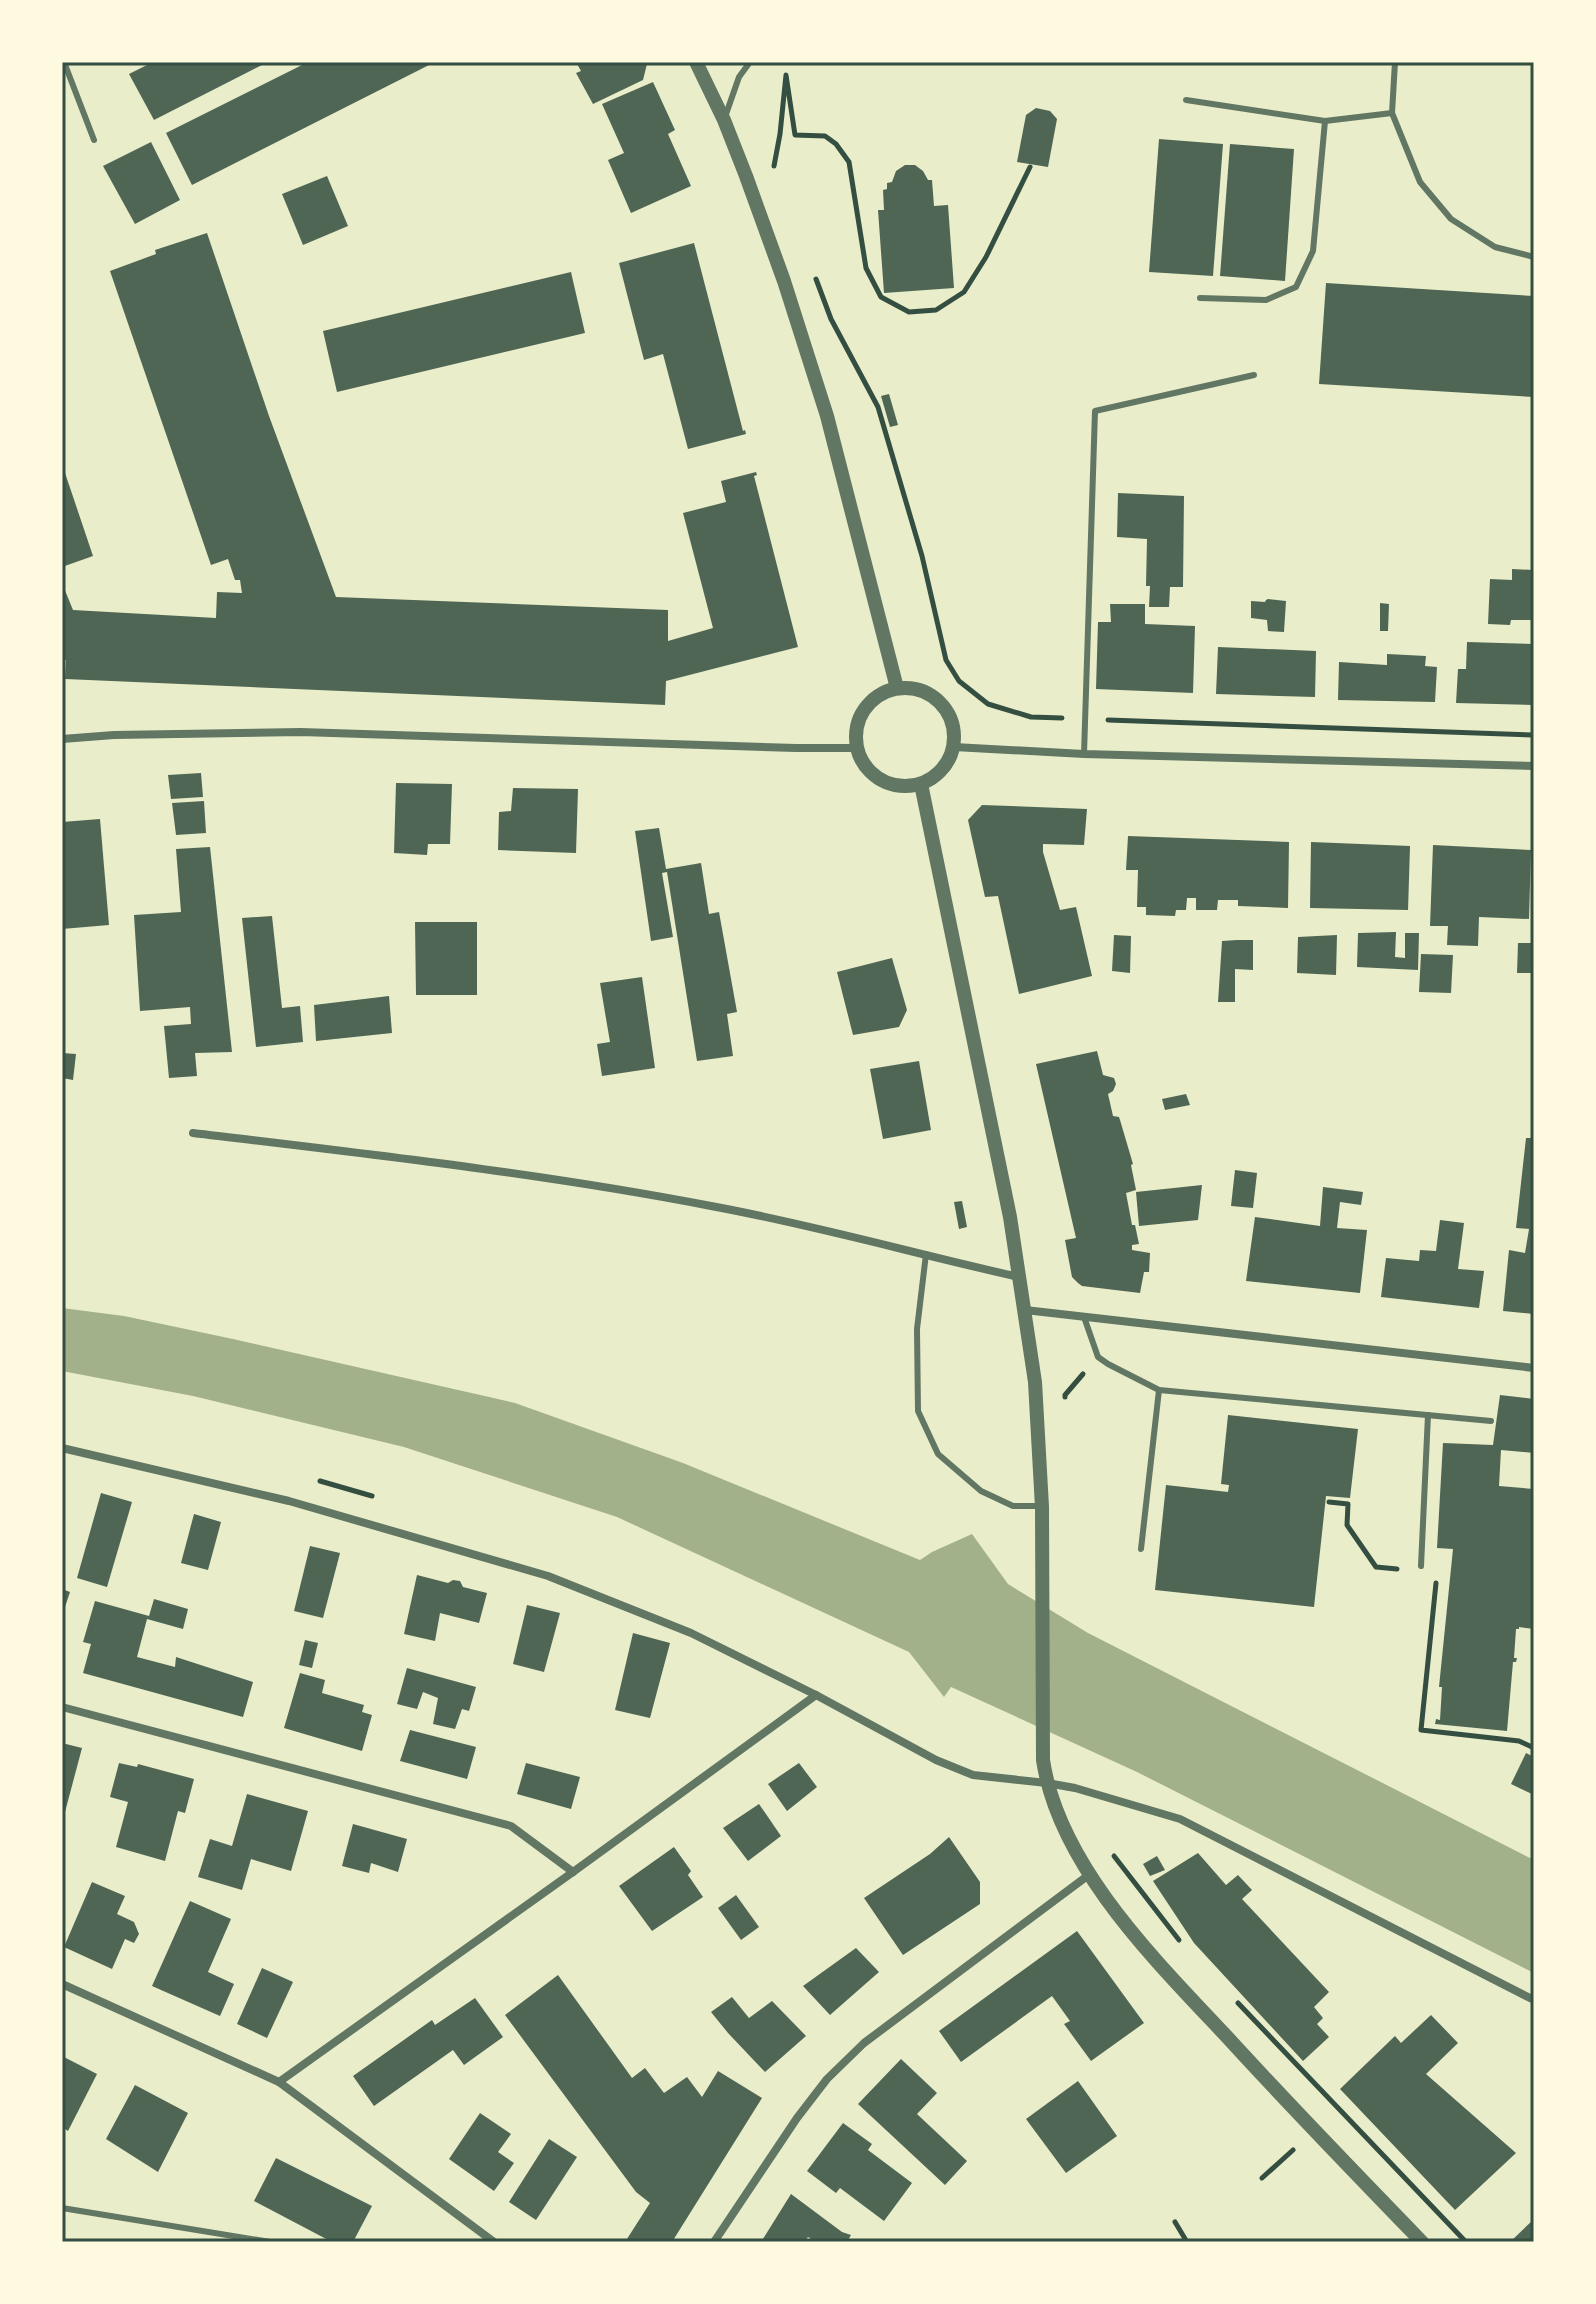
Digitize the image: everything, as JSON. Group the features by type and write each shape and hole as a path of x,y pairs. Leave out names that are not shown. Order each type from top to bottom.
{"street":[{"path":"696,62 724,120 784,281 831,428 897,688"},
{"path":"897,688 913,688 941,702 950,715 954,747 947,763 935,776 907,787 893,785 869,772 856,748 856,728 864,709 879,695 897,688"},
{"path":"62,739 114,735 301,732 856,748"},
{"path":"954,747 1084,754 1534,766"},
{"path":"921,784 1004,1189 1035,1382 1042,1507 1043,1760 1054,1804 1090,1874 1119,1916 1165,1970 1422,2242"},
{"path":"193,1133 485,1168 711,1206 862,1238 1020,1277"},
{"path":"1025,1310 1534,1368"},
{"path":"62,1448 289,1501 548,1576 691,1633 816,1695 936,1760 973,1775 1075,1788 1180,1819 1534,2000"},
{"path":"279,2082 816,1695"},
{"path":"62,1707 511,1826 573,1872"},
{"path":"714,2242 797,2118 827,2079 864,2043 1090,1874"},
{"path":"62,1984 279,2082 494,2242"}],"lane":[{"path":"64,62 94,140"},
{"path":"724,120 739,77 750,62"},
{"path":"1395,62 1392,113 1420,182 1451,219 1495,247 1534,257"},
{"path":"1186,100 1325,121 1392,113"},
{"path":"1200,298 1266,300 1296,287 1313,251 1325,121"},
{"path":"1084,754 1095,411 1254,375"},
{"path":"926,1254 917,1329 918,1411 938,1454 981,1491 1013,1506 1042,1507"},
{"path":"1084,1317 1098,1357 1159,1390 1491,1421"},
{"path":"1141,1549 1159,1390"},
{"path":"1421,1566 1428,1415"},
{"path":"62,2208 270,2242"}],"path":[{"path":"774,166 786,75 795,135"},
{"path":"780,134 825,136 836,144 849,162 866,268 881,297 909,312 936,310 964,292 986,257 1030,167"},
{"path":"1329,1502 1348,1504 1347,1525 1376,1567 1405,1570"},
{"path":"1437,1573 1421,1730 1519,1741 1534,1748"},
{"path":"1108,1848 1187,1950"},
{"path":"1230,1995 1466,2242"},
{"path":"1262,2178 1293,2150"},
{"path":"1175,2222 1187,2242"}],"shaded area":[{"path":"62,1308 124,1316 515,1403 683,1463 920,1560 972,1534 1008,1584 1088,1633 1534,1860 1534,1973 1137,1772 951,1687 944,1697 909,1652 617,1517 404,1447 193,1396 62,1371"}],"building":[{"path":"153,62 268,62 154,120 129,74"},
{"path":"308,62 435,62 192,185 166,133"},
{"path":"576,62 647,64 643,80 593,104 576,73 581,71"},
{"path":"653,82 675,130 668,134 691,186 631,213 608,160 624,153 602,104"},
{"path":"1036,108 1050,111 1057,119 1048,167 1017,162 1026,115"},
{"path":"1159,139 1223,144 1213,276 1149,272"},
{"path":"151,142 180,200 135,224 103,166"},
{"path":"1230,144 1294,149 1285,281 1220,276"},
{"path":"905,165 915,165 928,180 932,180 934,206 948,205 954,288 884,293 878,210 884,210 883,190 887,189 887,183 892,182 896,171"},
{"path":"327,176 348,226 303,245 282,194"},
{"path":"207,233 269,416 336,597 668,610 668,641 713,628 683,513 726,502 721,481 756,472 754,476 798,647 666,681 665,705 65,679 62,583 73,610 216,618 217,592 242,593 240,580 235,580 228,559 211,565 110,271 156,254 155,250"},
{"path":"694,243 746,434 688,449 663,354 644,360 619,263"},
{"path":"571,272 585,333 337,392 323,331"},
{"path":"1326,283 1534,296 1534,397 1319,384"},
{"path":"889,394 898,425 890,427 881,396"},
{"path":"62,464 93,556 62,567"},
{"path":"1118,493 1184,496 1183,587 1170,587 1169,607 1149,607 1147,539 1117,537"},
{"path":"1512,569 1534,570 1533,620 1511,620 1510,625 1488,624 1490,579 1512,580"},
{"path":"1268,599 1286,601 1284,632 1268,631 1267,620 1251,618 1251,601 1265,602"},
{"path":"1380,603 1389,604 1388,631 1380,631"},
{"path":"1110,604 1145,604 1145,624 1195,626 1193,693 1096,689 1098,622 1111,622"},
{"path":"1467,642 1534,644 1534,705 1456,703 1458,669 1466,669"},
{"path":"1218,647 1316,651 1315,697 1216,694"},
{"path":"1387,654 1426,656 1425,666 1437,667 1435,702 1338,700 1339,662 1387,665"},
{"path":"201,773 203,797 171,799 168,775"},
{"path":"396,783 452,784 450,844 428,844 427,855 394,853"},
{"path":"513,788 578,789 576,853 498,850 499,812 511,811"},
{"path":"204,801 206,833 176,835 172,803"},
{"path":"982,805 1087,809 1084,845 1043,844 1043,852 1060,910 1076,907 1092,976 1019,994 998,896 985,897 968,820"},
{"path":"100,819 109,925 62,929 62,822"},
{"path":"659,828 666,869 701,863 709,914 719,912 737,1012 727,1014 733,1056 697,1061 667,872 662,873 673,937 651,941 635,831"},
{"path":"1128,836 1289,842 1288,908 1238,906 1238,900 1218,900 1217,910 1196,910 1196,898 1187,898 1186,910 1176,910 1175,916 1146,915 1146,907 1137,907 1138,870 1126,870"},
{"path":"1311,842 1410,846 1408,910 1310,908"},
{"path":"1433,845 1531,850 1529,919 1479,917 1478,946 1447,945 1448,926 1430,926"},
{"path":"210,847 232,1052 195,1053 197,1076 169,1078 164,1026 191,1024 190,1007 140,1011 134,915 181,912 176,849"},
{"path":"272,916 282,1008 300,1006 303,1042 256,1047 242,918"},
{"path":"415,922 477,922 477,995 416,995"},
{"path":"1396,932 1395,957 1405,958 1405,933 1419,933 1418,970 1357,967 1358,933"},
{"path":"1114,935 1131,936 1130,973 1112,971"},
{"path":"1337,935 1336,975 1297,973 1298,937"},
{"path":"1253,940 1253,970 1235,969 1235,1002 1218,1002 1222,941"},
{"path":"1518,943 1534,943 1534,973 1517,973"},
{"path":"1421,954 1453,955 1451,993 1419,992"},
{"path":"892,958 907,1010 899,1027 853,1035 837,972"},
{"path":"642,977 655,1068 602,1076 597,1044 610,1042 600,983"},
{"path":"389,996 392,1033 316,1041 314,1005"},
{"path":"1097,1051 1103,1075 1114,1078 1116,1084 1108,1094 1113,1116 1119,1117 1133,1164 1136,1190 1126,1193 1139,1244 1132,1245 1132,1250 1150,1253 1149,1272 1144,1272 1140,1293 1082,1286 1072,1277 1065,1240 1076,1238 1036,1064"},
{"path":"62,1053 76,1054 73,1080 62,1078"},
{"path":"919,1061 931,1130 883,1139 870,1069"},
{"path":"1186,1094 1190,1105 1165,1110 1162,1099"},
{"path":"1526,1138 1534,1138 1534,1314 1503,1311 1509,1250 1525,1253 1529,1229 1516,1228"},
{"path":"1235,1170 1257,1173 1253,1208 1231,1206"},
{"path":"1202,1185 1198,1220 1139,1226 1136,1192"},
{"path":"1323,1187 1363,1192 1361,1205 1340,1202 1337,1228 1367,1230 1360,1293 1246,1281 1255,1217 1320,1226"},
{"path":"962,1201 967,1227 959,1229 954,1202"},
{"path":"1440,1220 1464,1223 1458,1269 1484,1271 1479,1308 1381,1297 1386,1258 1419,1261 1420,1250 1436,1251"},
{"path":"1500,1395 1534,1399 1534,1453 1501,1450 1499,1486 1534,1489 1534,1629 1516,1629 1514,1658 1517,1658 1513,1662 1507,1731 1435,1724 1436,1719 1440,1720 1442,1687 1439,1687 1453,1549 1437,1548 1443,1443 1493,1445"},
{"path":"1228,1415 1358,1429 1350,1498 1326,1496 1314,1607 1155,1590 1166,1485 1228,1492 1229,1485 1221,1484"},
{"path":"101,1493 132,1502 107,1587 77,1578"},
{"path":"194,1514 221,1522 208,1570 181,1563"},
{"path":"310,1546 340,1553 323,1618 294,1611"},
{"path":"417,1575 448,1583 460,1581 463,1587 487,1593 479,1623 440,1613 435,1641 404,1634"},
{"path":"62,1589 70,1592 63,1613 62,1613"},
{"path":"154,1599 188,1609 183,1629 147,1619 137,1657 175,1667 176,1657 253,1682 243,1717 83,1673 91,1644 83,1642 95,1601 149,1616"},
{"path":"527,1605 560,1613 544,1672 513,1664"},
{"path":"633,1633 670,1643 650,1718 615,1710"},
{"path":"305,1640 318,1643 312,1668 299,1665"},
{"path":"407,1668 476,1687 469,1711 462,1709 455,1729 433,1724 438,1698 423,1692 417,1709 397,1704"},
{"path":"300,1673 325,1680 322,1693 364,1705 362,1712 372,1715 362,1751 284,1728"},
{"path":"410,1730 476,1747 467,1779 400,1761"},
{"path":"62,1743 82,1748 65,1812 62,1811"},
{"path":"1526,1753 1534,1757 1534,1795 1511,1784"},
{"path":"119,1763 137,1767 138,1764 194,1779 185,1813 178,1811 165,1861 116,1847 128,1802 110,1797"},
{"path":"526,1763 580,1777 571,1809 517,1794"},
{"path":"799,1763 817,1787 787,1811 768,1784"},
{"path":"247,1794 308,1811 291,1871 251,1859 242,1890 198,1877 210,1839 232,1846"},
{"path":"759,1804 781,1836 748,1861 723,1828"},
{"path":"353,1824 407,1839 398,1872 371,1863 369,1873 342,1866"},
{"path":"949,1837 980,1882 980,1904 903,1955 864,1898 930,1854"},
{"path":"674,1847 691,1871 688,1875 703,1897 652,1931 619,1886"},
{"path":"1198,1853 1226,1885 1238,1875 1252,1890 1242,1899 1329,1992 1314,2007 1323,2018 1317,2024 1329,2037 1303,2061 1194,1943 1153,1881"},
{"path":"1157,1856 1165,1870 1150,1876 1143,1864"},
{"path":"92,1882 125,1896 117,1914 134,1922 139,1934 134,1943 125,1939 112,1969 64,1947"},
{"path":"736,1895 759,1927 741,1940 718,1908"},
{"path":"190,1901 231,1919 208,1972 234,1984 220,2016 152,1986"},
{"path":"1077,1931 1144,2023 1091,2061 1064,2024 1070,2021 1052,1996 961,2062 939,2031"},
{"path":"856,1948 879,1972 830,2015 803,1986"},
{"path":"262,1968 293,1982 267,2038 237,2024"},
{"path":"558,1975 632,2078 645,2068 664,2093 687,2077 702,2097 718,2071 762,2098 672,2242 625,2242 650,2203 636,2192 505,2015"},
{"path":"732,1997 749,2018 772,2001 806,2036 765,2072 711,2012"},
{"path":"475,1998 503,2037 464,2065 453,2050 374,2106 353,2076 432,2020 435,2025"},
{"path":"1431,2015 1458,2043 1426,2074 1516,2153 1455,2210 1340,2089 1395,2036 1401,2043"},
{"path":"62,2056 97,2074 68,2131 62,2127"},
{"path":"901,2059 937,2093 917,2114 967,2161 945,2185 858,2104"},
{"path":"1078,2081 1117,2136 1066,2173 1026,2119"},
{"path":"135,2085 188,2113 158,2172 106,2139"},
{"path":"480,2113 511,2134 498,2152 514,2163 494,2191 449,2159"},
{"path":"843,2123 872,2144 868,2150 912,2183 884,2221 840,2188 836,2193 807,2171"},
{"path":"549,2139 577,2157 536,2220 509,2202"},
{"path":"276,2158 372,2206 353,2242 332,2242 254,2201"},
{"path":"791,2194 842,2232 851,2235 847,2242 816,2242 808,2237 804,2242 761,2242"},
{"path":"1534,2219 1534,2242 1510,2242"}]}
